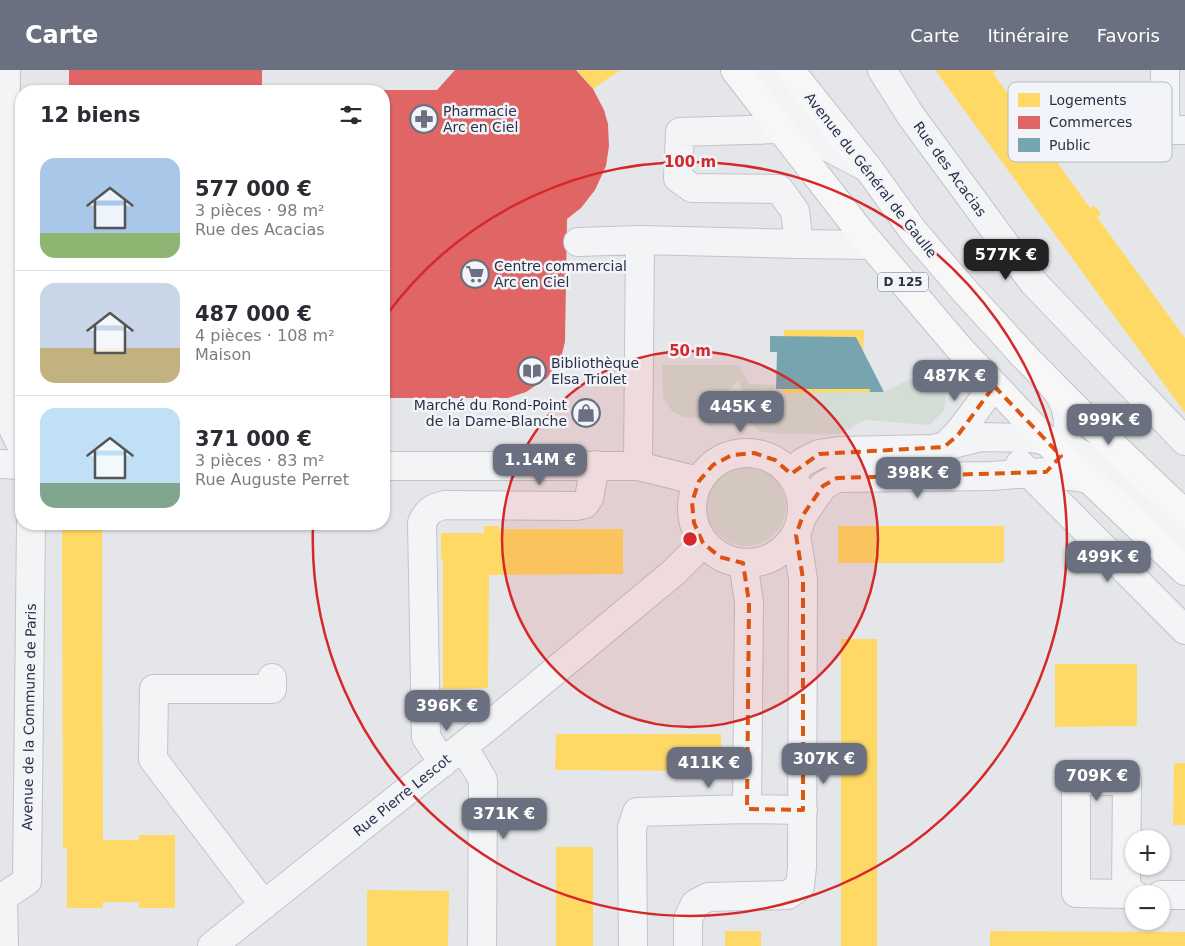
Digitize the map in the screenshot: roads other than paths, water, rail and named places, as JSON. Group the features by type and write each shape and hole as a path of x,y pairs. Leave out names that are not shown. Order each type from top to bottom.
{"main road":[{"name":"D 125","path":"735,70 780,130 872,245 959,348 994,386 1050,458 1088,479 1185,571"},
{"name":"Avenue du Général de Gaulle","path":"790,70 868,168 914,232 964,290 1052,384 1185,514"}],"street":[{"path":"6,70 5,174 15,420"},
{"path":"765,70 826,146 868,168"},
{"name":"Rue des Acacias","path":"882,70 911,116 1033,282 1185,441"},
{"path":"780,130 680,132 678,178 692,188 779,189 795,211 800,244"},
{"path":"1172,130 1185,130"},
{"path":"638,466 640,240"},
{"path":"578,242 640,240 872,245"},
{"path":"1050,458 1067,416 1064,403 1052,384"},
{"path":"944,447 958,435 994,386"},
{"path":"994,436 1050,458 1093,461 1136,491 1185,540"},
{"path":"791,474 803,462 819,454 839,451 933,449 981,437 994,436 1033,438 1185,630"},
{"path":"688,946 688,919 695,904 708,897 788,894 800,886 802,867 803,579 799,525 801,493 791,474 775,460 754,453 732,455 713,465 699,481 692,502 694,523 704,543 720,557 743,563 762,562 782,552 799,525 823,486 837,478 992,476 1050,458"},
{"path":"0,464 15,465"},
{"path":"442,763 426,737 422,523 426,513 433,508 445,505 577,506 585,504 589,498 595,465"},
{"path":"390,466 638,466 699,481"},
{"name":"Avenue de la Commune de Paris","path":"4,946 1,897 27,881 31,530"},
{"name":"Rue Pierre Lescot","path":"212,946 464,746 673,573 704,543"},
{"path":"743,563 749,602 747,810"},
{"path":"264,905 153,759 154,689 272,689 272,678"},
{"path":"464,746 483,780 482,946"},
{"path":"633,946 632,828 637,812 803,810"},
{"path":"1170,894 1185,895"}],"place":[{"name":"Pharmacie Arc en Ciel","path":"424,119"},
{"name":"Centre commercial Arc en Ciel","path":"475,274"},
{"name":"Bibliothèque Elsa Triolet","path":"532,371"},
{"name":"Marché du Rond-Point de la Dame-Blanche","path":"586,413"}]}
